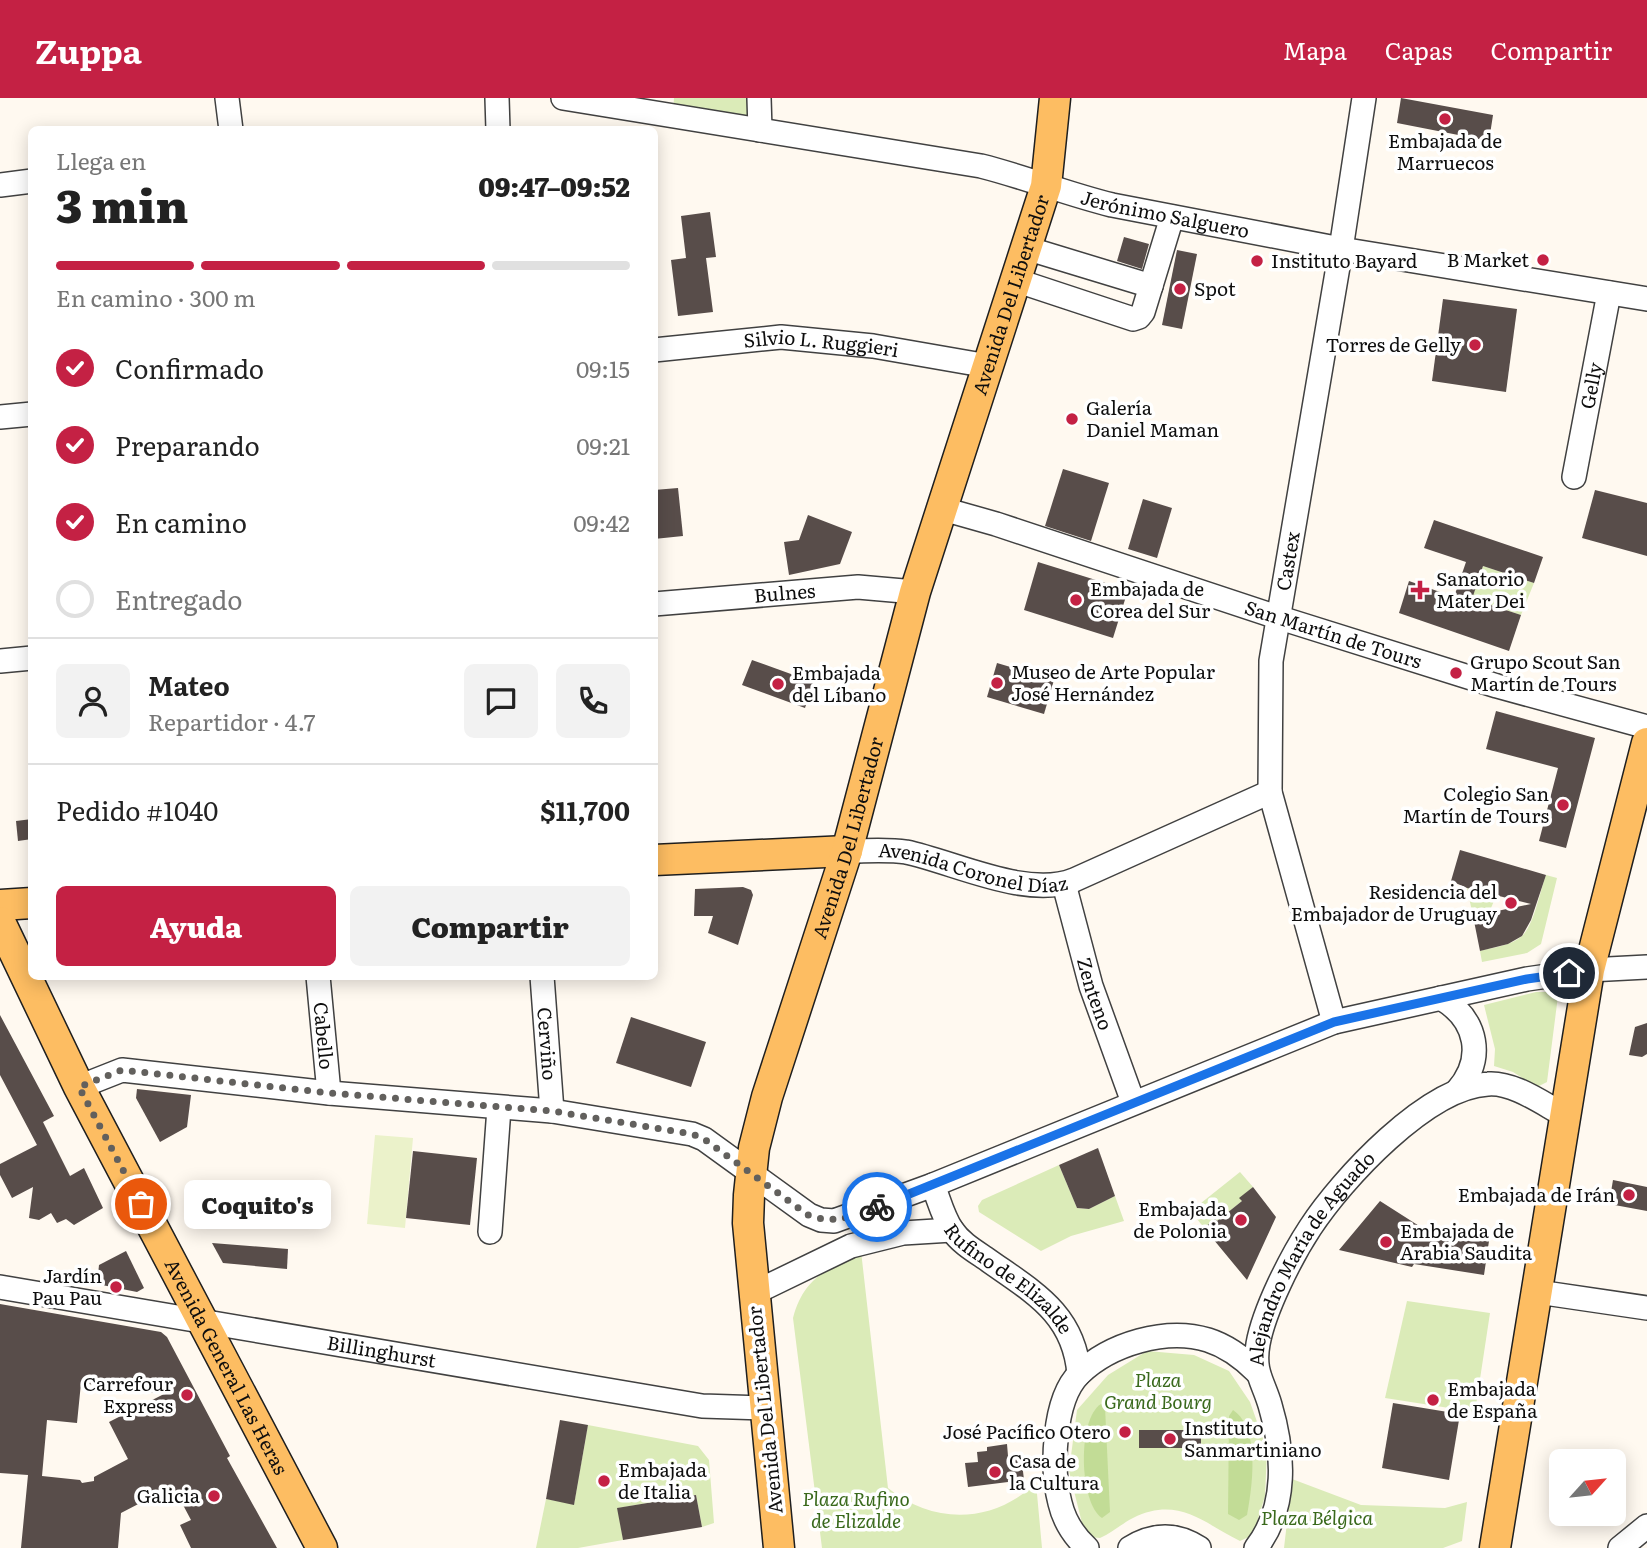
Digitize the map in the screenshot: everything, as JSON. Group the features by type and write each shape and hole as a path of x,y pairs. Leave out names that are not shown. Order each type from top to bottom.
{"main road":[{"name":"Avenida Del Libertador","path":"779,1548 748,1223 754,1147 767,1097 847,851 915,592 1046,186 1055,98"},
{"path":"1495,1548 1589,970 1647,743"},
{"name":"Avenida Coronel Díaz","path":"658,860 847,851"},
{"path":"0,905 28,903"},
{"name":"Avenida General Las Heras","path":"0,922 79,1087 322,1548"}],"street":[{"path":"227,98 230,126"},
{"path":"497,98 498,126"},
{"name":"Jerónimo Salguero","path":"563,98 981,166 1012,173 1091,200 1341,249 1647,299"},
{"path":"759,98 760,130"},
{"name":"Castex","path":"1334,1022 1270,792 1272,660 1364,98"},
{"path":"0,185 28,182"},
{"path":"1016,280 1133,319 1139,317 1143,312 1172,216"},
{"path":"1026,248 1151,286"},
{"name":"Gelly","path":"1574,477 1609,293"},
{"name":"Silvio L. Ruggieri","path":"658,350 781,337 873,346 988,366"},
{"path":"0,417 28,414"},
{"name":"San Martín de Tours","path":"943,509 1497,686 1647,727"},
{"name":"Bulnes","path":"658,604 858,587 915,592"},
{"path":"0,661 28,659"},
{"name":"Avenida Coronel Díaz","path":"847,851 904,852 1015,883 1040,886 1064,884 1270,792"},
{"name":"Zenteno","path":"1064,884 1091,986 1133,1102"},
{"path":"79,1087 122,1070 329,1093 552,1111 692,1134 704,1139 808,1215 834,1221 933,1185 1334,1022 1527,979 1589,970 1644,972"},
{"name":"Cabello","path":"318,980 329,1093"},
{"name":"Cerviño","path":"542,980 552,1111"},
{"path":"1441,998 1451,1004 1466,1020 1474,1041 1475,1052 1470,1073 1457,1091"},
{"name":"Alejandro María de Aguado","path":"1256,1548 1273,1520 1278,1501 1281,1460 1277,1428 1256,1372 1258,1345 1278,1290 1311,1227 1367,1158 1418,1115 1457,1091 1479,1084 1506,1086 1566,1116"},
{"path":"490,1232 499,1108"},
{"name":"Rufino de Elizalde","path":"933,1185 952,1230 965,1244 1053,1309 1073,1342 1079,1374"},
{"path":"754,1293 851,1246 903,1233 952,1230"},
{"name":"Billinghurst","path":"0,1287 702,1406 765,1408"},
{"path":"1538,1292 1647,1308"},
{"path":"1087,1548 1078,1539 1065,1517 1059,1502 1056,1479 1056,1443 1061,1411 1070,1385 1079,1374 1098,1360 1125,1347 1155,1337 1177,1336 1209,1340 1242,1357 1256,1372"},
{"path":"1620,1548 1647,1526"},
{"path":"1130,1548 1146,1540 1169,1537 1180,1538 1199,1548"}],"green space":[{"path":"674,98 755,98 756,126 673,113"},
{"path":"1483,566 1534,583 1521,615 1483,602 1482,605 1471,601"},
{"path":"1546,875 1557,878 1541,944 1527,953 1482,962 1480,951 1513,942 1526,931"},
{"path":"1477,880 1500,886 1489,913 1473,916 1467,888 1474,890"},
{"path":"1536,992 1556,992 1558,996 1547,1082 1537,1087 1513,1072 1494,1066 1495,1049 1484,1005"},
{"path":"375,1135 413,1138 405,1228 367,1224"},
{"path":"1059,1165 1077,1208 1089,1209 1115,1196 1124,1221 1071,1236 1041,1251 979,1212 978,1206 982,1200"},
{"path":"1240,1172 1253,1187 1240,1198 1242,1201 1204,1228 1191,1211"},
{"name":"Plaza Rufino de Elizalde","path":"861,1251 888,1488 924,1509 963,1515 1001,1506 1019,1497 1036,1483 1042,1548 822,1548 793,1318 803,1293 818,1276"},
{"path":"1407,1301 1490,1313 1475,1412 1385,1398"},
{"name":"Plaza Grand Bourg","path":"1147,1351 1194,1355 1229,1371 1250,1402 1267,1450 1265,1496 1253,1535 1240,1541 1189,1514 1163,1510 1133,1518 1100,1538 1090,1537 1083,1527 1069,1471 1077,1410 1108,1375","holes":["1139,1430 1200,1430 1201,1448 1140,1448"]},
{"path":"1101,1404 1105,1407 1110,1512 1102,1518 1094,1509 1089,1496 1084,1461 1088,1426 1093,1413"},
{"path":"1233,1410 1248,1430 1252,1459 1247,1515 1239,1520 1228,1514 1229,1416"},
{"path":"588,1425 698,1446 709,1460 714,1523 702,1527 696,1495 618,1508 623,1540 578,1548 536,1548 546,1499 574,1504"},
{"name":"Plaza Bélgica","path":"1292,1479 1361,1505 1445,1508 1467,1502 1462,1541 1443,1548 1284,1548"}],"building":[{"name":"Embajada de Marruecos","path":"1401,98 1493,115 1489,141 1397,123"},
{"path":"710,212 716,257 706,258 713,312 678,316 671,260 686,258 681,216"},
{"path":"1124,237 1149,244 1142,269 1117,261"},
{"name":"Spot","path":"1177,250 1197,254 1182,329 1162,325"},
{"name":"Torres de Gelly","path":"1443,299 1517,309 1506,392 1432,381"},
{"path":"1063,469 1109,483 1091,541 1045,526"},
{"path":"678,488 683,536 658,539 658,490"},
{"path":"1595,490 1647,503 1647,556 1582,538"},
{"path":"1143,499 1172,508 1157,558 1128,549"},
{"path":"808,515 852,532 840,564 789,575 784,542 799,540"},
{"name":"Sanatorio Mater Dei","path":"1434,520 1543,557 1534,583 1483,566 1472,599 1521,615 1509,651 1399,613 1409,581 1454,597 1466,562 1424,548"},
{"name":"Embajada de Corea del Sur","path":"1038,562 1128,590 1113,638 1024,610"},
{"name":"Embajada del Líbano","path":"752,660 813,682 805,708 742,685"},
{"path":"997,663 1054,680 1044,714 987,697"},
{"name":"Colegio San Martín de Tours","path":"1496,711 1595,738 1566,848 1539,841 1558,768 1486,749"},
{"path":"28,820 28,840 18,841 16,821"},
{"path":"1460,850 1546,875 1531,920 1522,936 1508,944 1480,951 1473,916 1531,904 1467,888 1451,881"},
{"path":"743,887 751,890 753,895 738,945 708,933 713,916 694,916 695,889"},
{"path":"0,1015 54,1116 43,1122 70,1176 84,1168 103,1208 74,1225 66,1219 57,1223 51,1213 39,1220 29,1218 33,1187 12,1198 0,1175 0,1164 37,1145 0,1075"},
{"path":"631,1017 706,1042 691,1087 616,1063"},
{"path":"1647,1023 1647,1054 1642,1057 1629,1055 1635,1027"},
{"path":"137,1089 191,1095 187,1127 160,1142 136,1098"},
{"path":"1098,1148 1115,1196 1089,1209 1077,1208 1059,1165"},
{"path":"413,1151 477,1158 470,1225 406,1218"},
{"name":"Embajada de Irán","path":"1613,1180 1647,1187 1647,1211 1609,1204"},
{"path":"1253,1187 1276,1217 1247,1280 1204,1228 1242,1201 1239,1198"},
{"path":"1380,1201 1427,1231 1489,1241 1484,1275 1414,1264 1412,1267 1339,1250"},
{"path":"212,1243 288,1249 287,1269 223,1263"},
{"path":"126,1251 144,1288 137,1292 97,1284 99,1265"},
{"path":"0,1304 161,1332 167,1337 230,1456 227,1458 277,1548 191,1548 180,1525 191,1520 173,1486 121,1513 118,1548 21,1548 28,1475 0,1473","holes":["81,1383 164,1394 109,1422 128,1459 94,1477 94,1481 82,1483 80,1480 42,1476 47,1420 77,1423"]},
{"path":"1393,1403 1460,1414 1449,1480 1382,1468"},
{"path":"560,1420 588,1425 574,1505 546,1499"},
{"name":"Instituto Sanmartiniano","path":"1139,1430 1201,1430 1201,1448 1139,1448"},
{"name":"Casa de la Cultura","path":"1007,1444 1008,1456 1021,1454 1024,1480 968,1487 965,1463 978,1462 977,1452 987,1451 987,1447"},
{"path":"696,1495 702,1527 623,1540 617,1508"}],"way so far":[{"path":"141,1204 79,1087 122,1070 329,1093 552,1111 692,1134 704,1139 808,1215 834,1221 877,1207"}],"place":[{"name":"Embajada de Marruecos","path":"1445,119"},
{"name":"B Market","path":"1543,260"},
{"name":"Instituto Bayard","path":"1257,261"},
{"name":"Spot","path":"1180,289"},
{"name":"Torres de Gelly","path":"1475,345"},
{"name":"Galería Daniel Maman","path":"1072,419"},
{"name":"Sanatorio Mater Dei","path":"1420,590"},
{"name":"Embajada de Corea del Sur","path":"1076,600"},
{"name":"Grupo Scout San Martín de Tours","path":"1456,673"},
{"name":"Museo de Arte Popular José Hernández","path":"997,683"},
{"name":"Embajada del Líbano","path":"778,684"},
{"name":"Colegio San Martín de Tours","path":"1563,805"},
{"name":"Residencia del Embajador de Uruguay","path":"1511,903"},
{"name":"Embajada de Irán","path":"1629,1195"},
{"name":"Coquito's","path":"141,1204"},
{"name":"Embajada de Polonia","path":"1241,1220"},
{"name":"Embajada de Arabia Saudita","path":"1386,1242"},
{"name":"Jardín Pau Pau","path":"116,1287"},
{"name":"Carrefour Express","path":"187,1395"},
{"name":"Embajada de España","path":"1433,1400"},
{"name":"José Pacífico Otero","path":"1125,1432"},
{"name":"Instituto Sanmartiniano","path":"1170,1439"},
{"name":"Casa de la Cultura","path":"995,1472"},
{"name":"Embajada de Italia","path":"604,1481"},
{"name":"Galicia","path":"214,1496"}],"route":[{"path":"877,1207 1334,1022 1527,979 1569,973"}]}
